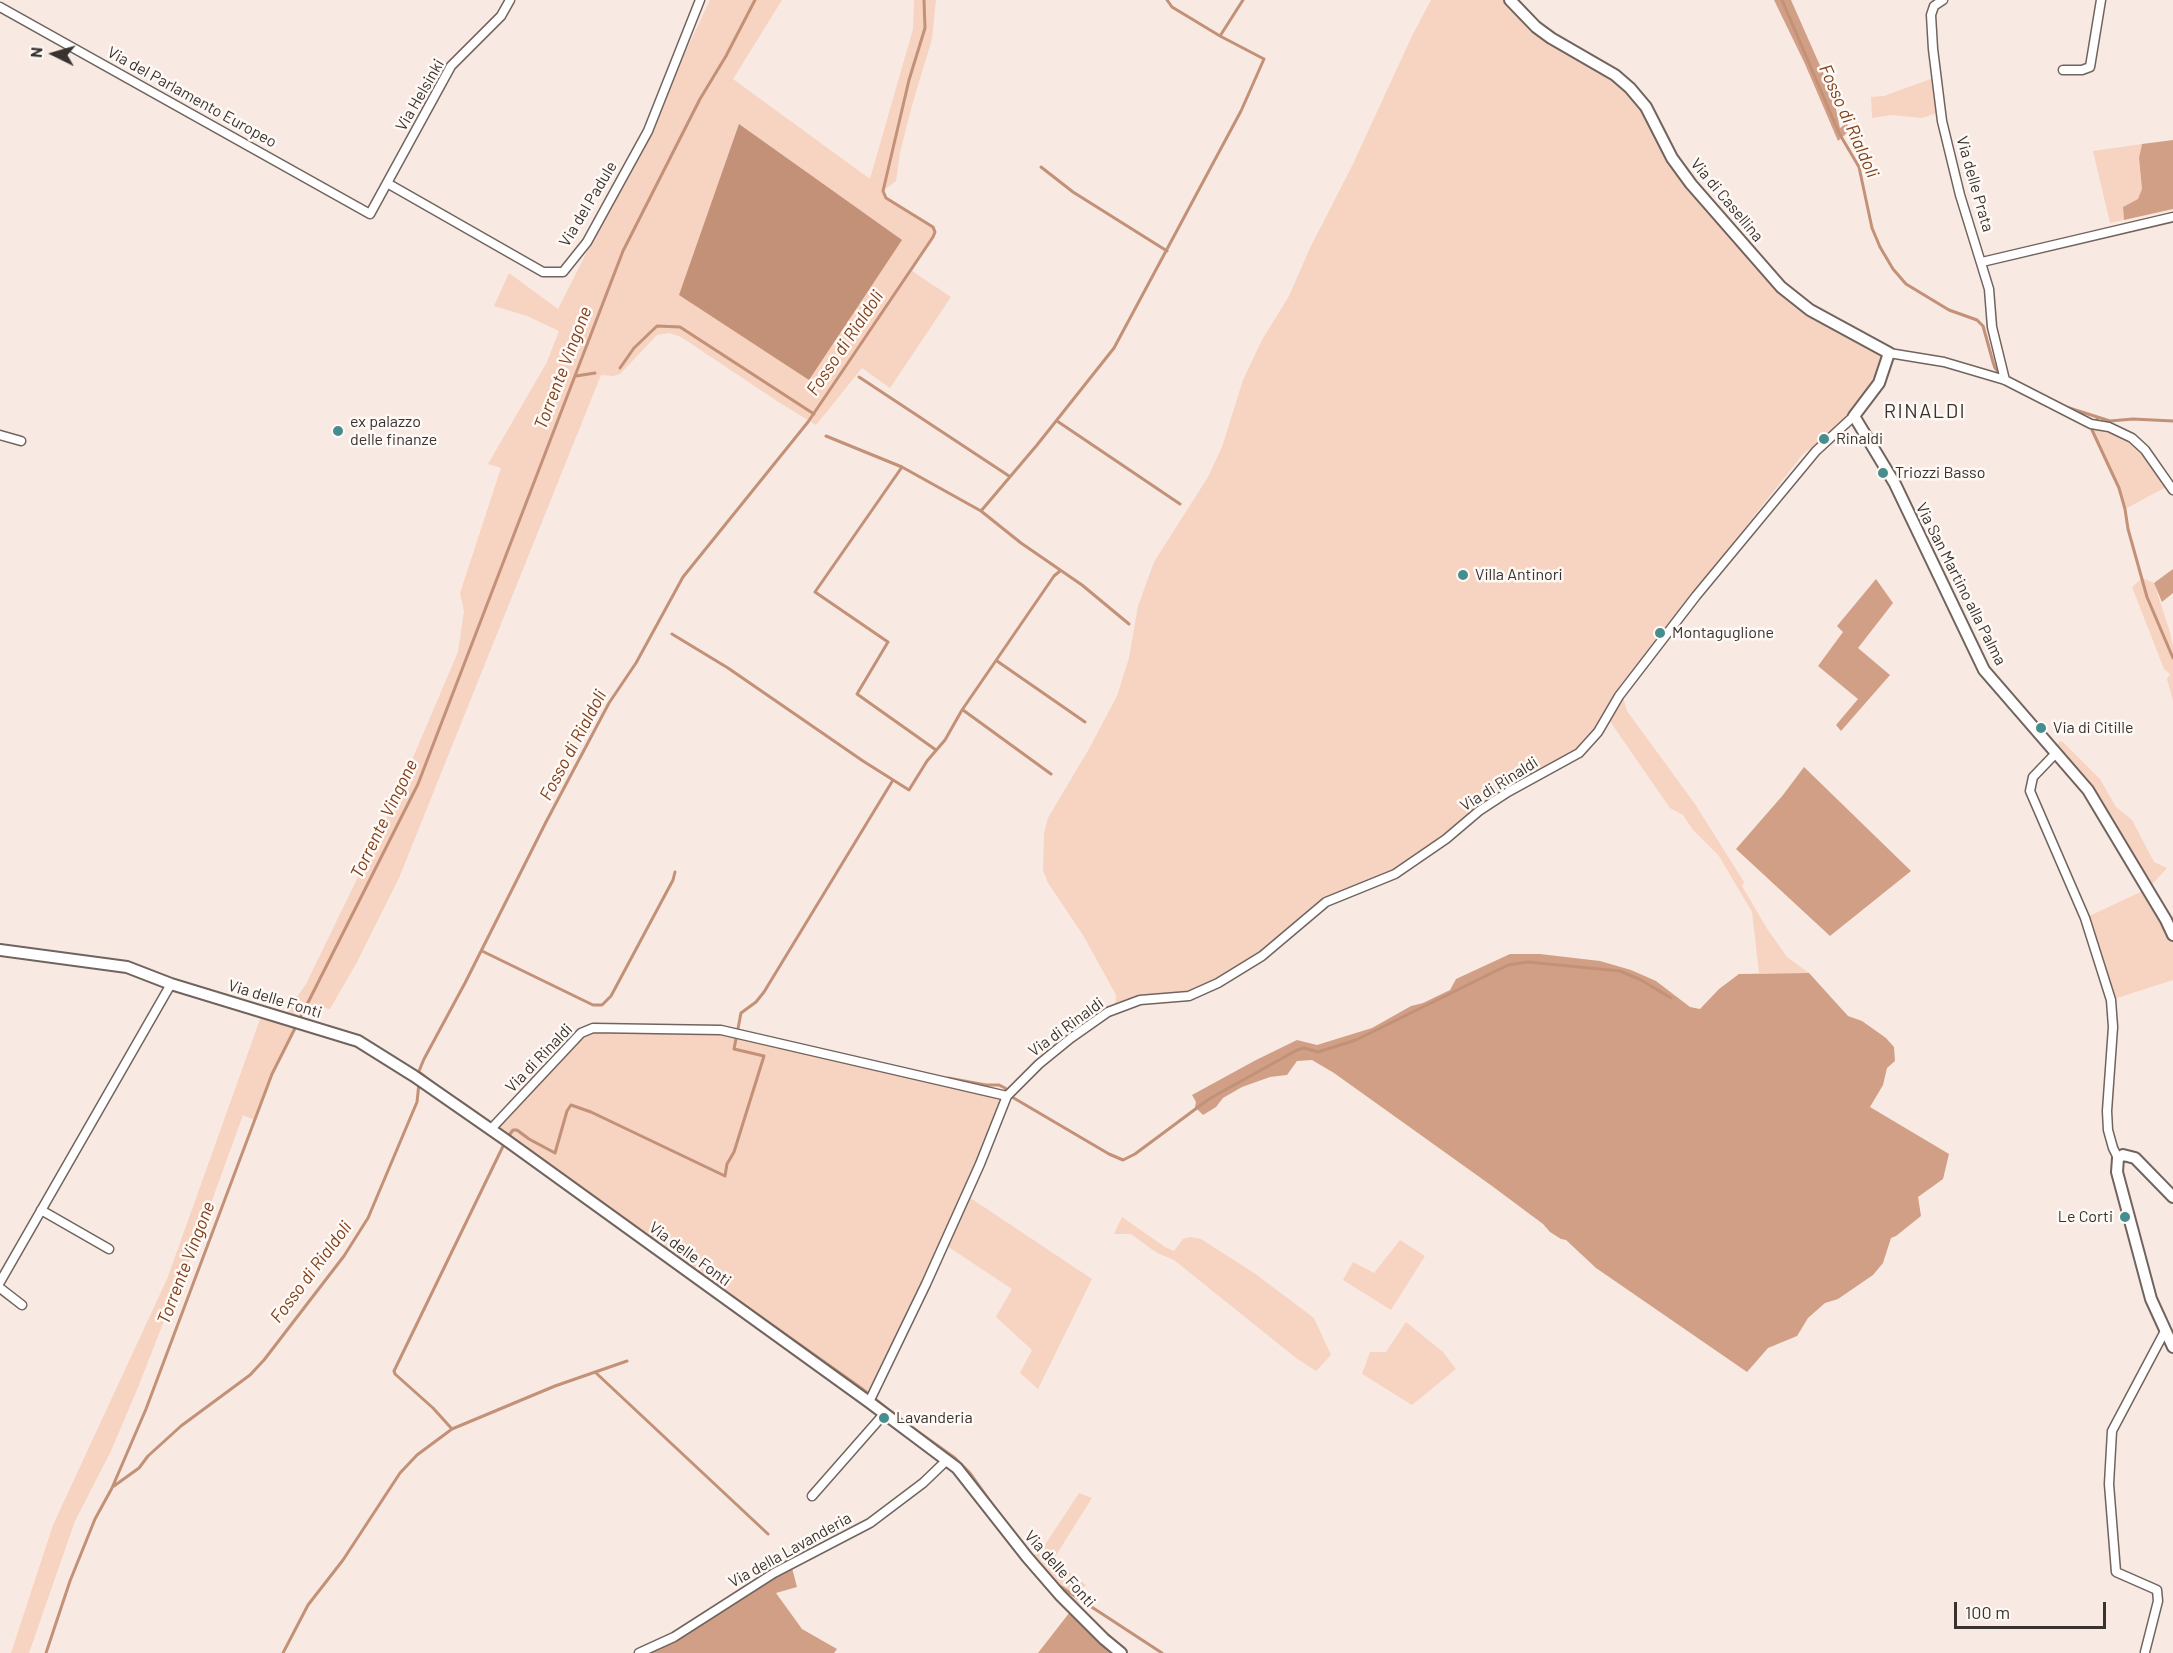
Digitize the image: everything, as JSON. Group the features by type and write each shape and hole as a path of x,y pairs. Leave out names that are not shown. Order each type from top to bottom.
{"street":[{"name":"Via Helsinki","path":"370,214 451,66 501,16 510,0"},
{"name":"Via del Padule","path":"387,183 543,272 563,272 586,242 648,131 700,0"},
{"name":"Via di Casellina","path":"1510,0 1536,27 1615,75 1630,88 1646,107 1672,158 1781,287 1810,310 1889,353"},
{"name":"Via delle Prata","path":"1943,0 1934,6 1931,15 1940,112 1960,195 1989,289 1992,327 2005,380"},
{"path":"2063,70 2082,70 2090,67 2101,0"},
{"name":"Via del Parlamento Europeo","path":"0,7 370,214"},
{"path":"1982,262 2173,217"},
{"path":"1889,353 1944,362 2005,380 2091,424 2109,427 2132,438 2145,450 2173,490"},
{"name":"Via di Rinaldi","path":"869,1402 926,1284 980,1164 1007,1096 1039,1064 1108,1012 1140,1000 1189,996 1218,983 1262,956 1326,902 1395,874 1446,839 1479,811 1508,792 1579,753 1598,732 1619,696 1759,519 1816,451 1854,416 1879,382 1889,353"},
{"name":"Via San Martino alla Palma","path":"1854,416 1895,484 1984,670 2088,790 2173,935"},
{"path":"0,435 21,441"},
{"path":"2056,753 2033,777 2030,791 2085,918 2111,1000 2113,1026 2108,1130 2118,1158 2116,1172 2148,1290 2173,1347"},
{"name":"Via delle Fonti","path":"0,950 127,967 171,984 357,1041 414,1076 491,1129 957,1468 1060,1595 1121,1653"},
{"path":"0,1282 171,984"},
{"name":"Via di Rinaldi","path":"491,1129 581,1034 593,1028 721,1030 1007,1096"},
{"path":"2118,1158 2123,1155 2135,1158 2173,1197"},
{"path":"41,1210 109,1249"},
{"path":"0,1288 22,1305"},
{"path":"2145,1652 2158,1601 2157,1590 2116,1572 2109,1484 2112,1431 2166,1331"},
{"path":"812,1496 884,1414"},
{"name":"Via della Lavanderia","path":"639,1653 674,1637 774,1573 870,1523 923,1483 946,1460"}],"shaded area":[{"path":"710,0 782,0 733,79 870,179 913,29 914,0 936,0 932,39 911,109 896,181 883,191 886,198 933,227 935,232 933,237 912,271 951,297 890,388 862,368 816,425 681,337 669,333 657,335 620,374 601,375 399,878 357,962 330,1009 306,1004 272,1074 254,1120 243,1115 194,1250 139,1385 111,1451 75,1521 29,1653 11,1653 53,1525 167,1279 263,1011 283,1017 306,984 391,809 458,652 464,611 460,593 501,468 488,464 547,362 559,331 527,316 494,306 509,273 558,309 648,131"},
{"path":"1431,0 1510,0 1536,27 1630,88 1672,158 1781,287 1889,353 1879,383 1854,416 1803,454 1620,686 1627,711 1695,804 1744,882 1742,886 1766,927 1787,957 1809,973 1759,973 1752,912 1719,856 1693,830 1683,815 1670,808 1607,717 1579,753 1479,811 1395,874 1343,893 1262,956 1189,996 1140,1000 1115,1009 1116,995 1083,935 1048,883 1043,870 1044,833 1048,818 1117,696 1129,658 1138,606 1154,562 1208,477 1222,447 1243,380 1262,340 1289,296 1310,248"},
{"path":"1774,0 1791,0 1833,95 1840,128 1847,123 1849,131 1838,141 1805,64"},
{"path":"1936,77 1940,112 1922,118 1892,115 1872,118 1871,97 1884,96"},
{"path":"739,124 902,240 809,380 679,295"},
{"path":"2173,140 2173,209 2124,220 2123,207 2138,199 2142,189 2139,158 2142,144"},
{"path":"2142,144 2139,158 2142,189 2139,199 2123,207 2124,220 2110,223 2093,151"},
{"path":"2091,424 2132,438 2170,485 2125,509 2114,475"},
{"path":"2173,569 2173,593 2162,602 2154,583"},
{"path":"2142,578 2154,583 2170,632 2173,646 2173,701 2167,679 2170,674 2164,669 2132,587"},
{"path":"1876,579 1893,603 1858,648 1890,675 1841,731 1836,725 1858,699 1818,666 1843,632 1837,626"},
{"path":"2059,741 2063,742 2100,779 2116,807 2132,820 2154,862 2167,868 2148,889 2173,935 2173,980 2111,1000 2085,918 2147,889 2088,790 2056,753"},
{"path":"1804,767 1911,871 1830,936 1736,849"},
{"path":"1510,954 1540,954 1600,961 1631,970 1656,981 1690,1007 1700,1009 1719,989 1739,974 1809,973 1848,1016 1862,1021 1886,1038 1894,1047 1895,1061 1887,1068 1883,1085 1870,1107 1949,1154 1943,1179 1918,1197 1921,1216 1891,1238 1883,1263 1873,1275 1838,1299 1825,1303 1808,1318 1797,1336 1768,1348 1747,1372 1596,1268 1566,1240 1550,1232 1543,1224 1492,1186 1334,1073 1312,1060 1297,1061 1287,1075 1270,1077 1242,1087 1223,1098 1216,1107 1203,1115 1195,1107 1196,1102 1192,1095 1297,1040 1317,1045 1372,1028 1411,1006 1450,990 1456,979"},
{"path":"593,1028 721,1030 1007,1096 966,1195 1092,1279 1038,1389 1020,1373 1032,1350 996,1317 1012,1289 944,1244 869,1402 491,1129 581,1033"},
{"path":"1122,1217 1174,1251 1183,1239 1190,1237 1201,1239 1254,1273 1314,1318 1331,1355 1316,1371 1296,1358 1174,1260 1157,1253 1131,1234 1114,1234"},
{"path":"1400,1240 1425,1256 1391,1310 1343,1280 1353,1262 1374,1273"},
{"path":"1406,1322 1443,1352 1456,1369 1412,1405 1362,1374 1370,1352 1386,1352"},
{"path":"1079,1493 1092,1498 1053,1560 1086,1585 1080,1591 1079,1615 1028,1558 1041,1551"},
{"path":"791,1564 797,1587 776,1593 802,1629 837,1649 834,1653 639,1653"},
{"path":"1073,1608 1121,1653 1038,1653"}],"waterway":[{"name":"Torrente Vingone","path":"46,1653 70,1581 95,1519 112,1488 146,1409 272,1074 418,784 623,251 700,99 726,56 755,0"},
{"name":"Fosso di Rialdoli","path":"419,1076 424,1059 546,822 609,703 636,663 683,577 808,422 933,237 935,232 933,227 886,198 883,191 909,80 925,28 924,0"},
{"path":"981,511 1114,348 1241,111 1264,59 1172,7 1167,0"},
{"path":"1220,36 1243,0"},
{"name":"Fosso di Rialdoli","path":"1782,0 1839,133 1859,167 1872,228 1880,247 1893,269 1906,284 1949,310 1977,320 1983,326 1995,368 2001,375"},
{"path":"1041,167 1073,192 1167,251"},
{"path":"620,368 634,348 657,326 680,327 814,414"},
{"path":"576,376 595,373"},
{"path":"859,377 1009,476"},
{"path":"2066,407 2110,421 2133,419 2173,421"},
{"name":"Fosso di Rialdoli","path":"2098,417 2092,430 2119,488 2147,597 2173,658"},
{"path":"1057,421 1180,504"},
{"path":"826,436 902,467 981,511 1021,543 1082,585 1129,624"},
{"path":"902,467 815,592 888,642 857,694 936,750"},
{"path":"672,634 728,668 909,790 1054,576 1060,571"},
{"path":"997,661 1085,722"},
{"path":"963,710 1051,774"},
{"path":"452,1429 394,1371 507,1138 513,1130 517,1130 555,1153 567,1111 571,1105 591,1112 725,1176 727,1164 734,1152 764,1056 734,1049 741,1013 756,1002 764,992 893,780"},
{"path":"482,951 593,1005 602,1005 611,996 673,880 675,872"},
{"path":"948,1078 999,1085 1005,1088 1012,1097 1123,1160 1135,1154 1209,1099 1297,1050 1304,1048 1318,1052 1356,1040 1508,965 1528,962 1620,971 1641,980 1671,998"},
{"path":"419,1072 433,1083"},
{"name":"Fosso di Rialdoli","path":"114,1486 139,1468 148,1456 181,1426 250,1375 344,1256 368,1218 417,1102 419,1083"},
{"path":"458,1100 502,1131"},
{"path":"689,1266 861,1388 903,1421"},
{"path":"283,1653 308,1605 343,1560 400,1473 417,1455 452,1429 555,1386 627,1361"},
{"path":"595,1372 768,1534"},
{"path":"913,1428 955,1458 970,1473 995,1508"},
{"path":"1027,1549 1036,1560"},
{"path":"1058,1585 1162,1653"}],"place":[{"name":"ex palazzo delle finanze","path":"338,431"},
{"name":"Rinaldi","path":"1824,439"},
{"name":"Triozzi Basso","path":"1883,473"},
{"name":"Villa Antinori","path":"1463,575"},
{"name":"Montaguglione","path":"1660,633"},
{"name":"Via di Citille","path":"2041,728"},
{"name":"Le Corti","path":"2125,1217"},
{"name":"Lavanderia","path":"884,1418"}],"district":[{"name":"RINALDI","path":"1925,411"}]}
